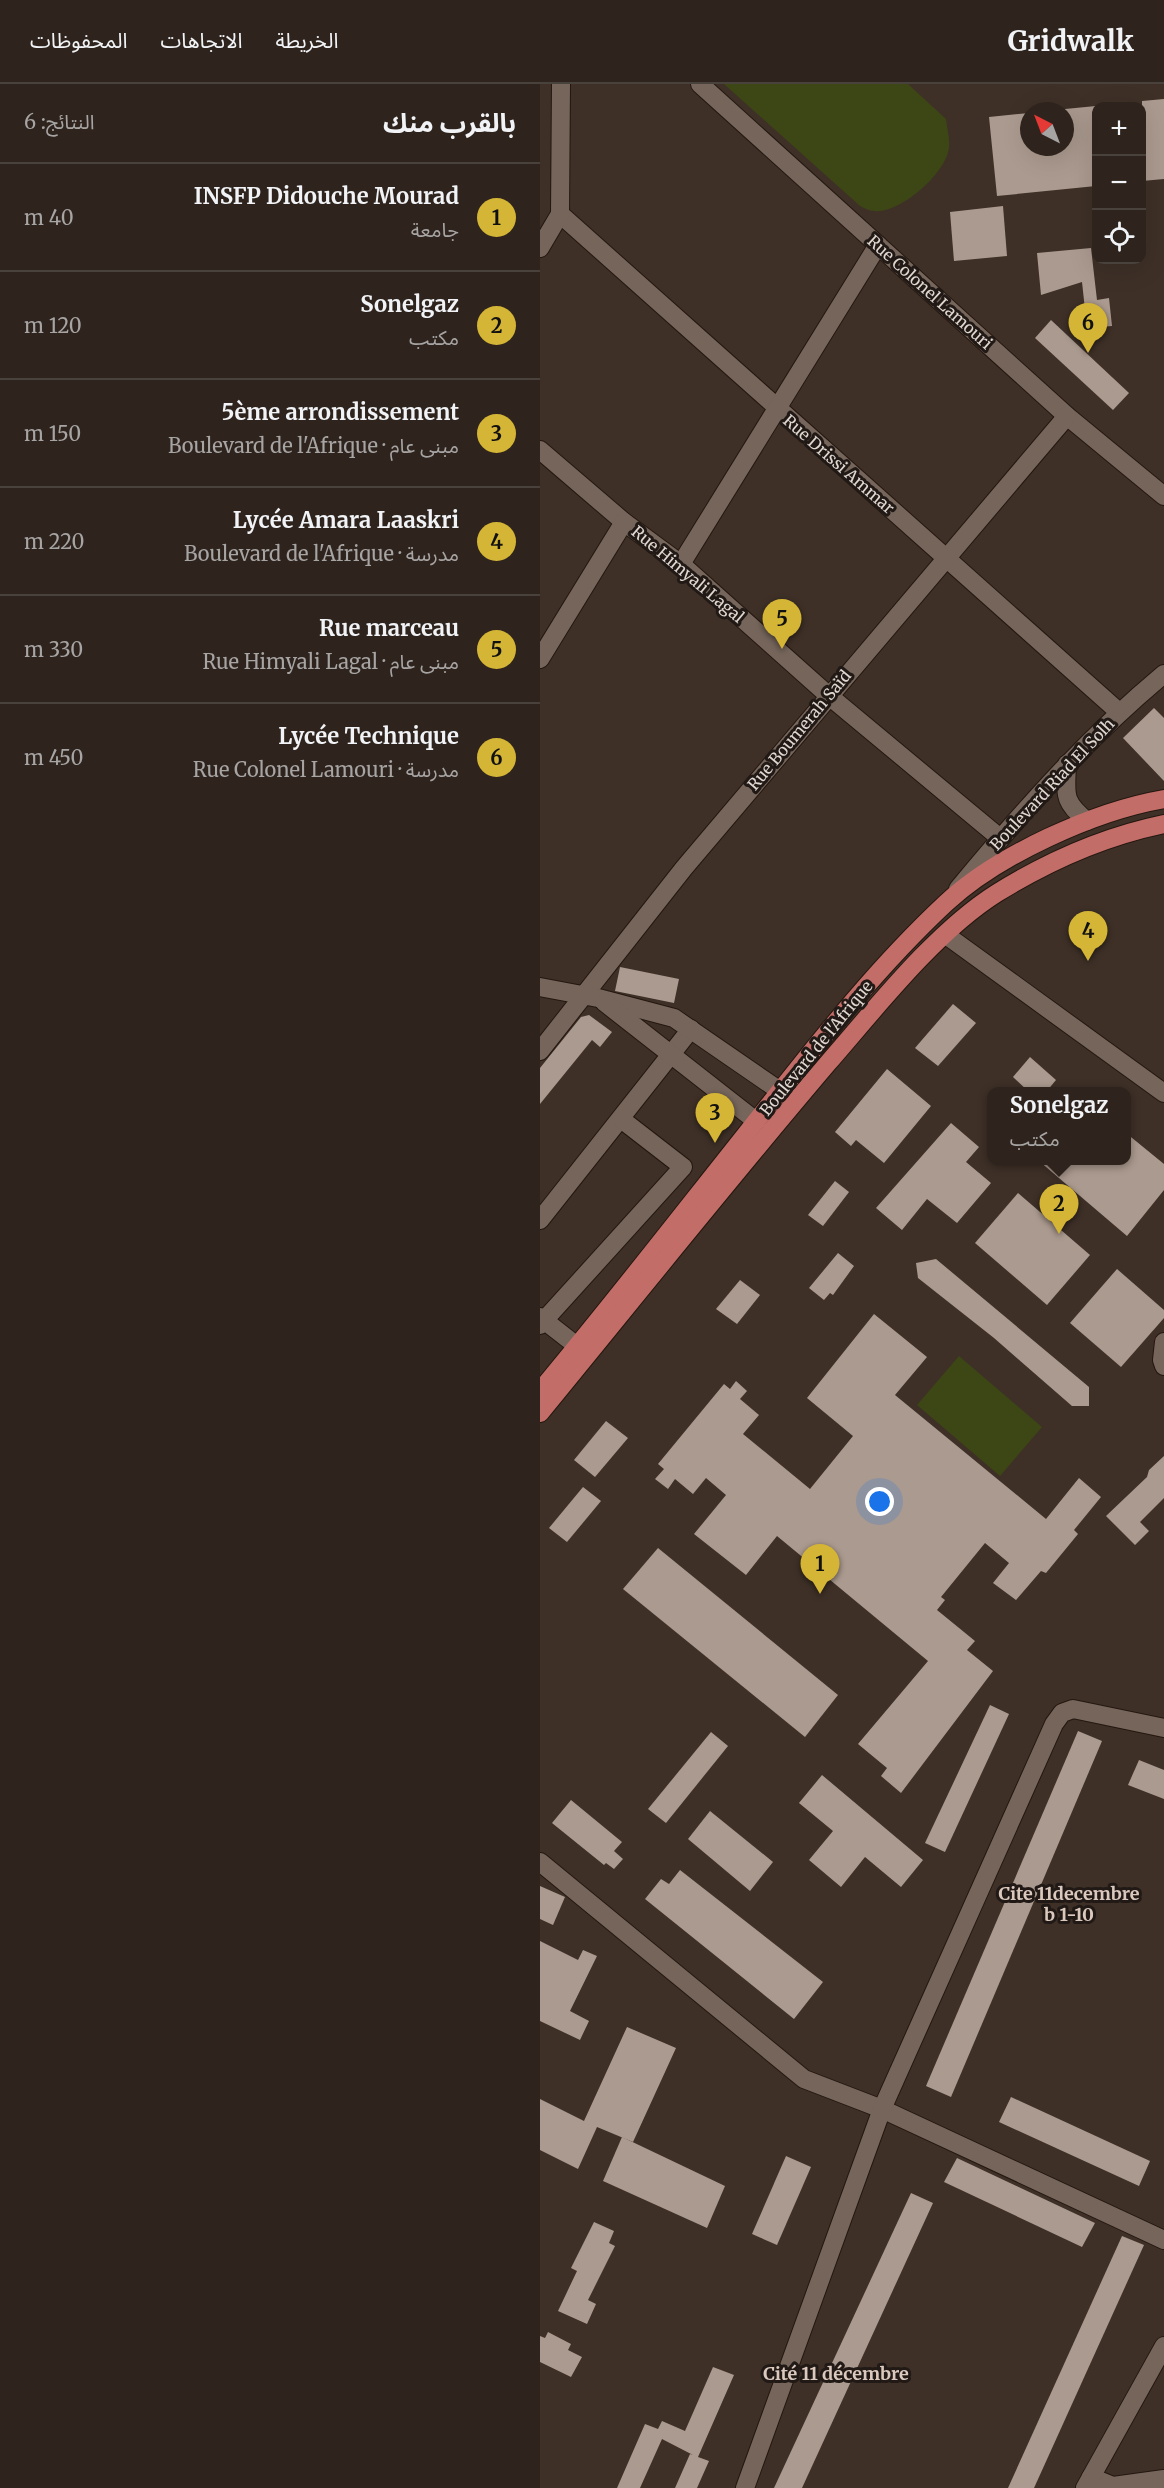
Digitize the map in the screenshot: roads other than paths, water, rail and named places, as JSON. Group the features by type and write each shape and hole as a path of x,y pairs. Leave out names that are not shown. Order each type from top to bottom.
{"main road":[{"name":"Boulevard de l'Afrique","path":"540,1391 858,993 947,902 1017,854 1087,821 1128,805 1164,799"},
{"name":"Boulevard de l'Afrique","path":"540,1413 791,1107 899,982 946,935 996,894 1063,859 1136,830 1164,824"}],"street":[{"path":"540,248 560,214 561,84"},
{"name":"Rue Colonel Lamouri","path":"700,84 1067,416 1164,496"},
{"name":"Rue Drissi Ammar","path":"560,214 777,410 1119,712"},
{"path":"681,564 878,245"},
{"name":"Rue Boumerah Saïd","path":"540,1051 591,996 684,868 828,695 1067,416"},
{"name":"Rue Himyali Lagal","path":"540,450 624,522 681,564 828,695 1000,838"},
{"path":"540,659 624,522"},
{"name":"Boulevard Riad El Solh","path":"947,902 1000,838 1067,764 1119,712 1164,674"},
{"path":"1067,764 1066,792 1070,808 1087,821"},
{"path":"946,935 1164,1093"},
{"path":"540,987 591,996 674,1018 780,1091"},
{"path":"591,996 756,1121"},
{"path":"540,1220 692,1029"},
{"path":"577,1346 541,1321 683,1167 621,1119"},
{"path":"1164,1342 1162,1360 1164,1366"},
{"path":"745,2488 882,2109 1054,1724 1062,1713 1073,1709 1164,1728"},
{"path":"540,1862 804,2079 882,2109 1164,2241"},
{"path":"1164,2346 1088,2482 1113,2487 1164,2479"}],"place":[{"name":"Lycée Technique","path":"1088,353"},
{"name":"Rue marceau","path":"782,649"},
{"name":"Lycée Amara Laaskri","path":"1088,961"},
{"name":"5ème arrondissement","path":"715,1143"},
{"name":"Sonelgaz","path":"1059,1234"},
{"name":"INSFP Didouche Mourad","path":"820,1594"}],"district":[{"name":"Cite 11decembre b 1-10","path":"1069,1903"},
{"name":"Cité 11 décembre","path":"836,2373"}]}
